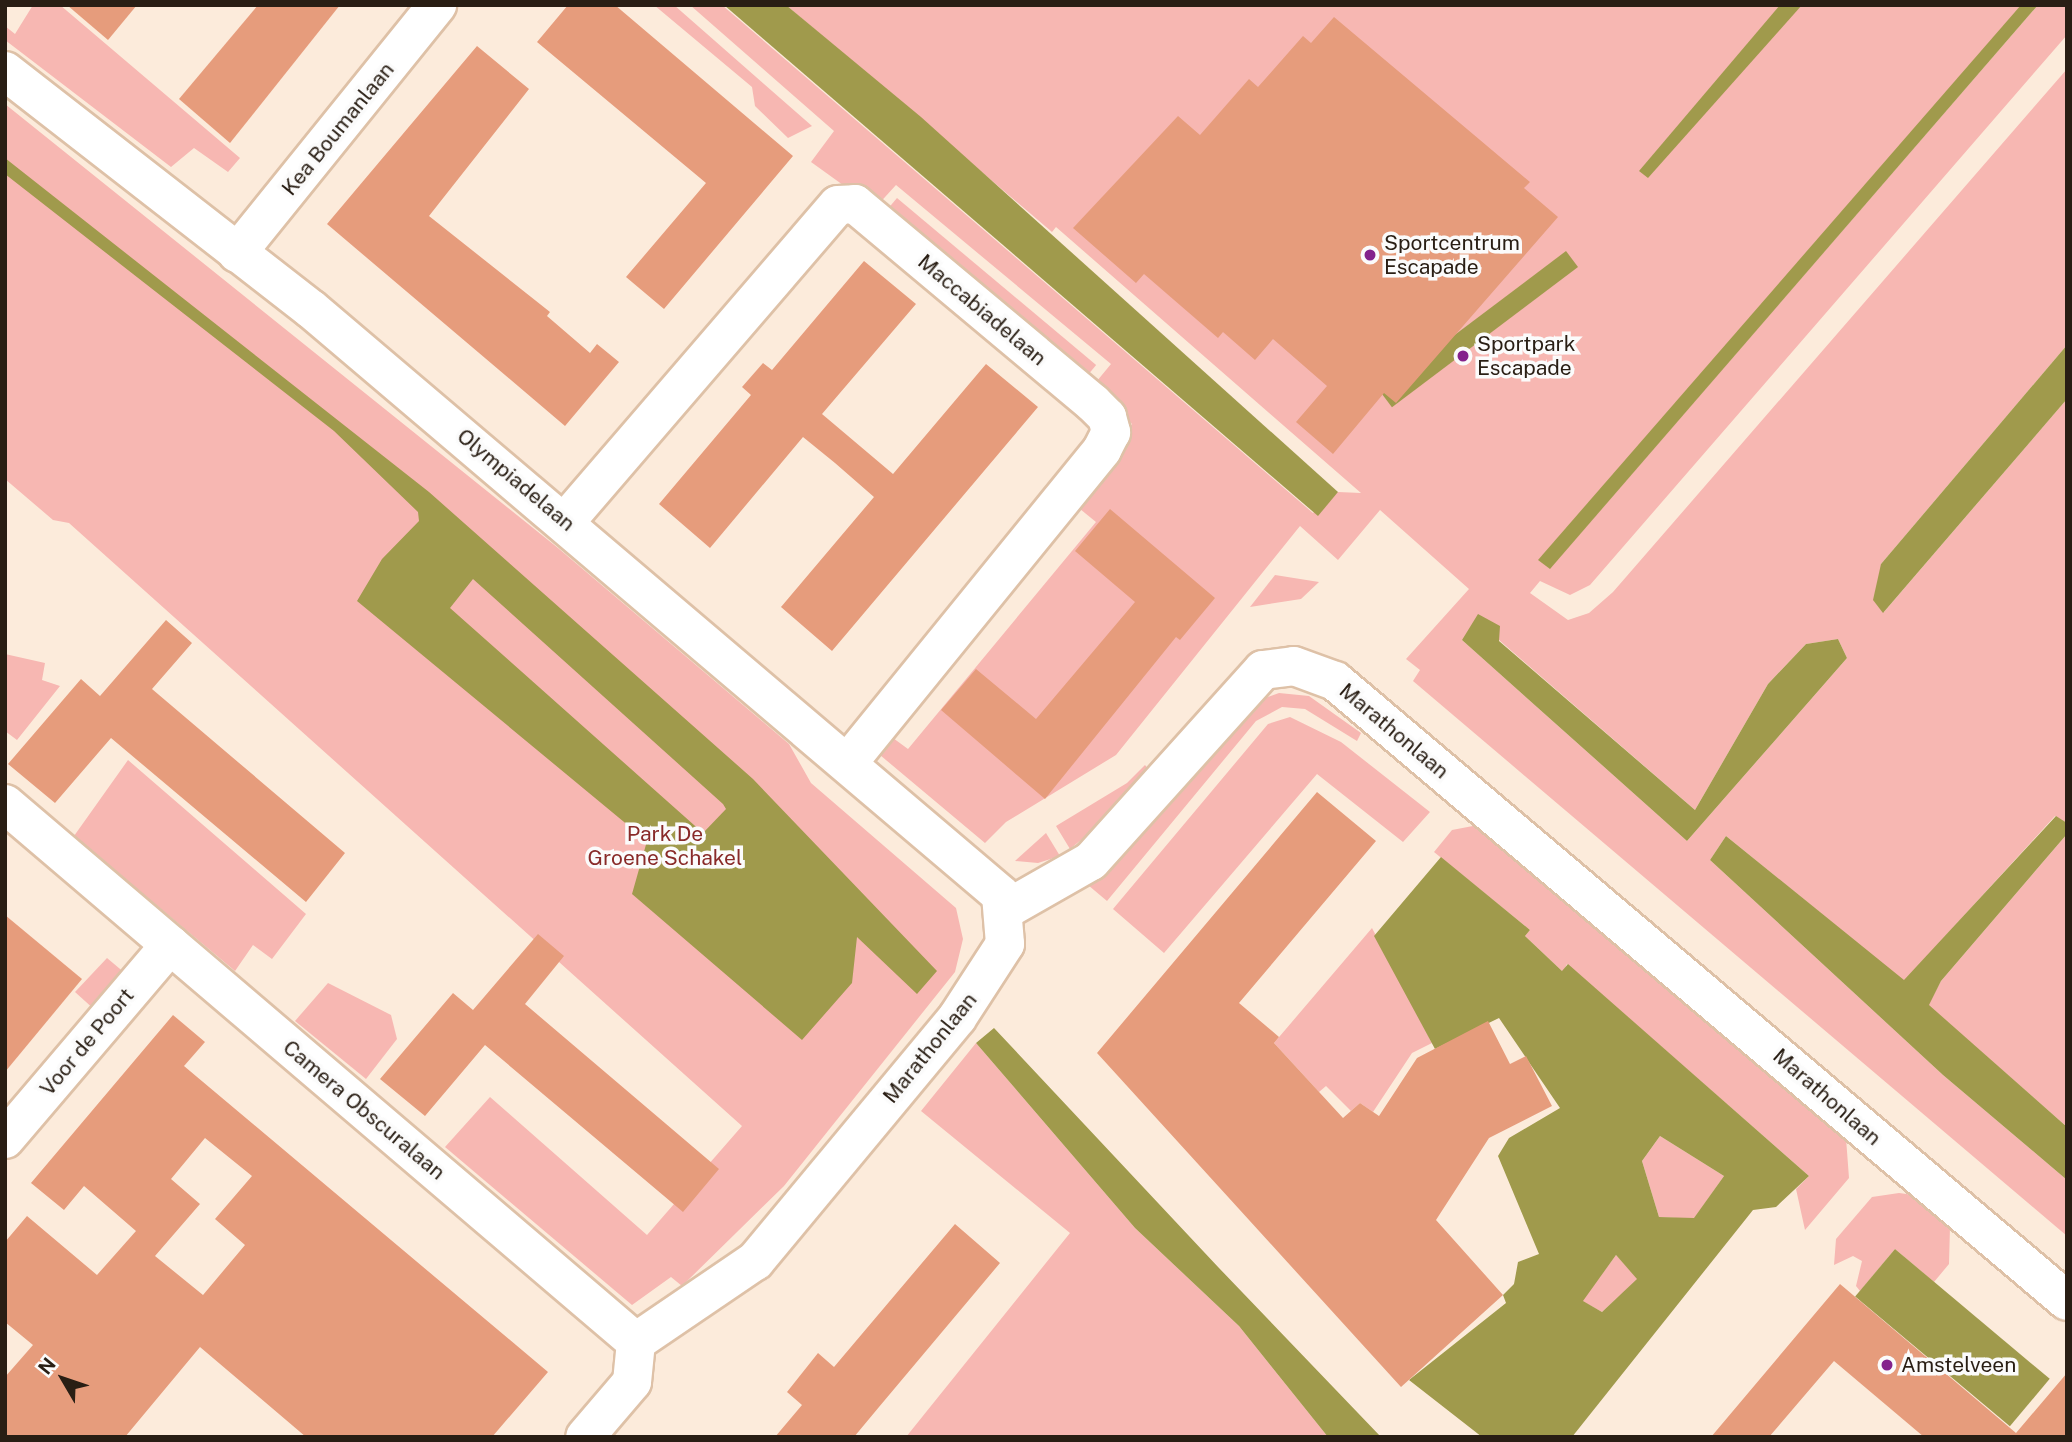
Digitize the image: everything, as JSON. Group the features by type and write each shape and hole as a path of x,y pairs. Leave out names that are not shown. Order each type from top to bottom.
{"street":[{"name":"Kea Boumanlaan","path":"237,253 437,5"},
{"name":"Olympiadelaan","path":"5,71 237,253 565,522 984,877 1001,895 1005,910"},
{"name":"Maccabiadelaan","path":"565,522 838,205 855,204 1093,403 1107,417 1111,432 1102,450 849,761"},
{"name":"Marathonlaan","path":"636,1342 755,1261 990,973 1005,944 1005,910 1098,854 1231,698 1263,670 1294,666 1335,681 2067,1301"},
{"name":"Camera Obscuralaan","path":"5,804 636,1342"},
{"name":"Voor de Poort","path":"5,1139 170,944"},
{"path":"585,1437 632,1382 636,1342"}],"green space":[{"path":"33,5 60,5 240,158 228,172 194,148 171,167 5,40 5,26 15,34"},
{"path":"654,5 674,5 812,126 788,138 755,106 752,87"},
{"path":"690,5 722,5 1313,513 1338,492 1361,493 1056,227 1052,232 786,5 2023,5 1604,493 1558,559 2038,5 2067,5 2067,35 1590,585 1570,595 1540,581 1530,593 1568,620 1589,613 1613,592 2067,69 2067,345 1881,564 1884,612 2067,399 2067,823 2055,816 1904,981 1726,836 1710,860 1943,1075 2067,1180 2067,1236 1413,681 1420,670 1406,659 1469,589 1380,510 1338,560 1300,526 1116,755 1006,822 985,843 880,755 893,738 908,749 1096,522 1069,500 1132,424 1092,387 1111,364 896,185 875,208 811,162 834,131","holes":["1499,626 1499,640 1695,810 1768,684 1806,644 1838,639 1847,658 1687,841 1462,640"]},
{"name":"Park De Groene Schakel","path":"5,104 558,548 789,744 811,783 956,908 963,939 955,972 784,1186 682,1286 671,1277 632,1305 445,1147 490,1097 647,1235 742,1126 69,523 53,520 5,479"},
{"path":"897,198 1096,365 1081,383 882,216"},
{"path":"1275,575 1319,582 1301,599 1250,607"},
{"path":"5,654 45,663 42,680 60,686 17,740 5,731"},
{"path":"1279,693 1309,696 1361,733 1357,741 1305,709 1282,707 1256,721 1107,901 1088,885 1144,829 1244,706"},
{"path":"1290,717 1341,742 1430,812 1403,842 1317,774 1164,953 1113,909 1268,724"},
{"path":"128,760 306,914 272,959 253,945 235,971 74,836"},
{"path":"1145,765 1149,770 1103,822 1070,849 1056,826 1127,783"},
{"path":"1478,825 1846,1138 1849,1178 1805,1230 1796,1189 1809,1176 1567,964 1563,972 1525,936 1530,930 1434,852 1452,830"},
{"path":"1046,833 1060,856 1038,863 1015,861"},
{"path":"2067,834 2067,1127 1928,1005 1941,981"},
{"path":"1372,928 1432,1043 1412,1053 1373,1112 1360,1103 1351,1111 1326,1086 1319,1092 1274,1043"},
{"path":"107,958 126,974 96,1011 75,992"},
{"path":"328,983 391,1015 397,1039 366,1079 295,1021"},
{"path":"976,1043 1135,1228 1239,1326 1328,1437 906,1437 1070,1233 921,1111"},
{"path":"1660,1136 1724,1176 1694,1219 1659,1217 1642,1161"},
{"path":"1899,1193 1914,1195 1950,1227 1949,1264 1934,1282 1895,1249 1860,1291 1856,1286 1862,1261 1853,1256 1834,1265 1836,1239 1872,1197"},
{"path":"1616,1255 1638,1279 1602,1312 1582,1301"}],"shaded area":[{"path":"724,5 786,5 921,117 1338,492 1318,516"},
{"path":"1780,5 1802,5 1648,178 1639,171"},
{"path":"2021,5 2038,5 1550,569 1538,560"},
{"path":"5,158 429,492 753,779 937,971 917,994 857,937 852,983 802,1040 632,894 647,841 357,601 382,559 419,521 418,512 334,431 5,174","holes":["473,579 726,809 703,833 450,608"]},
{"path":"1566,251 1578,267 1392,407 1380,391"},
{"path":"2067,345 2067,399 1883,613 1873,600 1881,564"},
{"path":"1478,614 1500,626 1499,641 1695,810 1768,684 1806,644 1838,639 1847,658 1687,841 1462,640"},
{"path":"2056,816 2067,823 2067,834 1941,981 1929,1005 2067,1127 2067,1180 1943,1075 1710,860 1726,836 1904,980"},
{"path":"1441,857 1530,930 1525,936 1562,971 1568,964 1809,1176 1776,1207 1753,1210 1572,1437 1482,1437 1409,1380 1506,1303 1503,1295 1514,1284 1518,1262 1539,1254 1498,1156 1509,1138 1560,1108 1499,1018 1435,1049 1374,936","holes":["1660,1136 1724,1176 1694,1218 1659,1217 1642,1161","1616,1255 1637,1279 1602,1312 1583,1301"]},
{"path":"994,1028 1381,1437 1328,1437 1239,1326 1135,1228 976,1043"},
{"path":"1895,1249 2050,1379 2010,1426 1855,1296"}],"building":[{"path":"67,5 137,5 108,40"},
{"path":"258,5 340,5 230,143 179,99"},
{"path":"568,5 615,5 793,156 664,309 626,277 706,183 537,42"},
{"path":"1334,17 1530,182 1524,188 1558,217 1396,403 1384,393 1333,454 1296,422 1327,386 1273,339 1255,360 1223,332 1218,338 1144,274 1136,283 1073,228 1178,116 1200,135 1249,79 1258,87 1303,36 1311,43"},
{"path":"477,46 529,89 429,216 550,312 547,316 590,353 597,344 619,362 565,426 327,224"},
{"path":"864,261 916,304 822,414 893,474 986,364 1038,407 832,651 781,607 874,497 835,463 803,437 710,548 659,504 751,395 742,387 763,363 772,370"},
{"path":"1110,509 1215,598 1180,640 1176,637 1045,799 941,710 976,669 1036,719 1135,602 1075,551"},
{"path":"166,620 192,643 152,689 345,853 306,902 111,738 55,803 8,764 81,679 100,696"},
{"path":"1317,792 1376,841 1239,1003 1279,1037 1274,1043 1343,1118 1360,1103 1379,1116 1417,1058 1488,1021 1510,1064 1526,1056 1552,1106 1489,1138 1436,1220 1503,1295 1401,1387 1097,1053"},
{"path":"5,915 82,979 5,1072"},
{"path":"538,934 564,956 525,1004 719,1169 683,1212 485,1045 425,1116 380,1079 453,993 473,1010"},
{"path":"173,1015 205,1042 184,1066 548,1372 492,1437 306,1437 200,1347 125,1437 5,1437 5,1377 33,1345 5,1322 5,1242 27,1216 97,1275 136,1231 84,1186 64,1210 31,1183","holes":["205,1138 252,1176 215,1219 245,1245 203,1295 155,1256 200,1204 171,1179"]},
{"path":"955,1224 1000,1263 854,1437 775,1437 802,1405 787,1392 818,1353 834,1367"},
{"name":"Amstelveen","path":"1840,1284 2016,1433 2067,1373 2067,1437 1924,1437 1834,1361 1769,1437 1711,1437"}],"place":[{"name":"Sportcentrum Escapade","path":"1370,255"},
{"name":"Sportpark Escapade","path":"1463,356"},
{"name":"Amstelveen","path":"1887,1365"}]}
